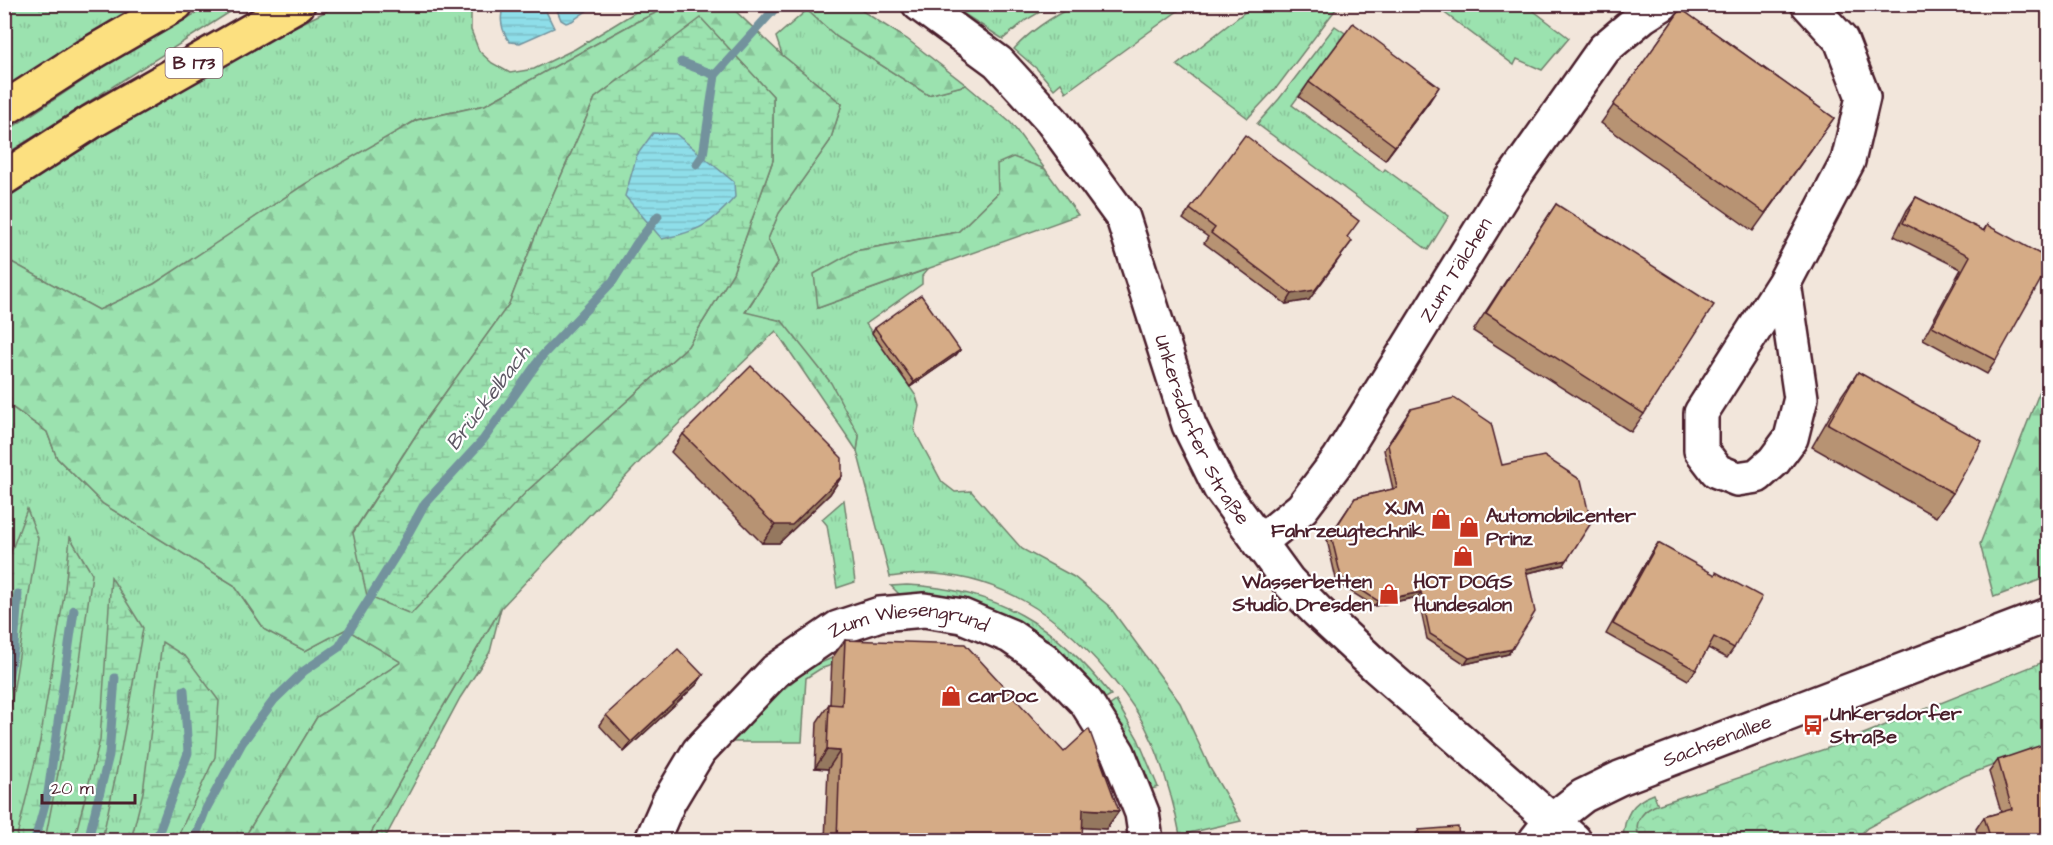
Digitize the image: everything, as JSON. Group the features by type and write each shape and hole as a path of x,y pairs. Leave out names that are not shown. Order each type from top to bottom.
{"main road":[{"path":"4,109 85,57 176,4"},
{"name":"B 173","path":"4,177 91,122 298,4"}],"street":[{"name":"Unkersdorfer Straße","path":"919,4 998,62 1052,121 1123,218 1189,425 1220,488 1288,581 1554,834"},
{"name":"Zum Tälchen","path":"1259,543 1302,508 1339,459 1511,181 1604,49 1643,16 1662,4"},
{"path":"1784,283 1801,398 1791,438 1774,461 1757,476 1737,479 1717,471 1701,450 1701,413 1784,283 1848,161 1863,97 1841,40 1808,4"},
{"name":"Zum Wiesengrund","path":"652,840 669,801 699,751 775,671 838,627 880,614 924,610 962,616 1010,636 1046,660 1086,702 1118,753 1142,813 1146,840"},
{"name":"Sachsenallee","path":"1554,834 1583,796 1620,778 2049,615"}],"green space":[{"path":"813,4 853,5 907,39 966,85 928,95 837,37 807,10"},
{"path":"1255,4 1339,5 1277,87 1248,118 1177,65"},
{"path":"4,5 139,5 58,53 5,89"},
{"path":"210,5 241,5 5,155 5,132 114,60"},
{"path":"339,5 471,5 471,30 479,51 492,63 510,73 534,69 575,49 647,5 673,5 632,24 485,105 416,120 154,284 99,310 11,262 5,266 5,197 127,119 253,48"},
{"path":"673,5 729,5 782,55 842,104 830,141 779,213 768,239 778,262 745,312 782,321 831,383 859,436 857,451 776,331 648,453 501,608 367,840 243,840 317,717 401,662 346,629 305,651 265,630 234,585 103,504 57,458 47,432 5,402 4,267 10,261 99,310 154,284 305,184 417,120 485,105 632,24","holes":["701,19 773,96 773,160 733,273 688,346 528,490 353,532 425,421 509,304 538,229 595,98"]},
{"path":"950,5 1052,5 1026,20 1003,39"},
{"path":"1076,5 1186,5 1066,92 1061,83 1054,89 1037,69 1014,49 1043,24"},
{"path":"1434,5 1526,5 1569,38 1542,70 1517,59 1514,65"},
{"path":"807,10 837,37 928,95 966,85 1011,123 1045,169 1013,158 998,193 958,232 855,251 818,308 928,269 922,276 922,284 866,324 916,396 919,406 914,430 942,482 955,492 971,491 1022,549 1074,577 1109,606 1180,703 1211,770 1241,821 1180,835 1161,766 1149,734 1135,708 1094,657 1075,638 1034,607 987,584 962,578 929,574 890,577 857,451 859,436 782,321 745,313 778,262 768,239 779,213 830,141 842,104 782,55 776,37"},
{"path":"701,18 773,96 773,160 733,273 688,346 528,490 411,614 367,596 353,533 425,421 509,304 538,229 595,98"},
{"path":"1335,26 1345,33 1292,105 1383,172 1385,169 1449,216 1428,250 1257,124"},
{"path":"1013,157 1045,169 1078,215 818,308 814,274 855,251 958,232 998,193 997,164"},
{"path":"2048,370 2048,577 1994,597 1980,544"},
{"path":"4,402 47,432 57,458 103,504 234,585 265,630 305,651 346,629 402,662 317,717 243,840 5,840"},
{"path":"844,500 855,582 837,588 827,525 822,519"},
{"path":"27,509 38,538 5,743 4,664 10,555"},
{"path":"70,537 92,574 80,661 45,840 16,840 40,741 65,589"},
{"path":"111,577 143,628 102,840 74,840 100,740"},
{"path":"907,585 969,594 997,603 1022,615 1046,630 1069,649 1111,695 1104,699 1063,654 1015,620 960,599 899,594 891,586"},
{"path":"501,608 490,652 460,698 384,840 367,840 421,744"},
{"path":"162,642 186,657 219,701 215,757 176,840 131,840 143,792"},
{"path":"832,658 832,665 806,678 802,742 731,742 734,735 737,738 769,703 805,672"},
{"path":"2048,660 2048,748 2038,749 1964,776 1867,828 1855,840 1641,840 1638,835 1637,824 1641,816 1654,806 1831,747"},
{"path":"1116,701 1138,739 1158,787 1149,790 1131,743 1109,706"},
{"path":"1654,794 1658,805 1645,811 1639,838 1641,840 1623,840 1625,824 1630,811 1640,801"}],"water":[{"path":"504,4 543,5 554,28 520,43 510,42 502,24"},
{"path":"555,5 595,5 566,23 561,20"},
{"path":"653,133 676,134 734,182 735,197 718,215 694,230 662,239 625,196 637,155"}],"building":[{"path":"1681,9 1834,118 1765,213 1613,105"},
{"path":"1353,23 1439,87 1395,146 1309,82"},
{"path":"1245,135 1359,221 1347,237 1352,241 1315,290 1292,294 1211,233 1215,228 1190,209"},
{"path":"1916,197 1984,231 1987,225 2049,259 2049,265 1996,360 1932,326 1970,256 1903,223"},
{"path":"1556,204 1714,305 1644,414 1486,313"},
{"path":"921,295 960,350 914,382 875,328"},
{"path":"751,366 842,458 842,476 792,525 775,525 683,434"},
{"path":"1858,372 1982,441 1953,493 1828,424"},
{"path":"1454,398 1491,423 1502,465 1544,456 1581,480 1591,523 1567,560 1526,569 1535,612 1512,649 1469,658 1430,634 1421,592 1378,601 1341,577 1331,535 1355,498 1397,488 1388,445 1411,409"},
{"path":"1658,543 1715,575 1716,572 1762,597 1734,648 1714,637 1696,670 1613,624"},
{"path":"845,640 965,644 1064,752 1089,729 1119,811 1083,809 1082,840 837,840 840,751 827,750 829,704 842,705"},
{"path":"678,649 703,675 631,742 606,715"},
{"path":"2042,745 2043,747 2049,746 2049,840 1991,840 1984,817 2012,809 1998,760"},
{"path":"1458,827 1459,840 1420,840 1419,830"}],"waterway":[{"name":"Brückelbach","path":"697,164 703,155 715,75 779,4"},
{"path":"681,62 715,75"},
{"name":"Brückelbach","path":"194,840 206,809 242,743 274,700 304,671 339,647 398,552 425,503 483,440 542,356 613,281 637,243 658,216"},
{"path":"4,698 14,647 18,594"},
{"path":"35,840 48,793 74,610"},
{"path":"88,840 109,755 115,678"},
{"path":"156,840 188,753 184,690"}],"place":[{"name":"XJM Fahrzeugtechnik","path":"1441,519"},
{"name":"Automobilcenter Prinz","path":"1469,527"},
{"name":"HOT DOGS Hundesalon","path":"1463,556"},
{"name":"Wasserbetten Studio Dresden","path":"1389,594"},
{"name":"carDoc","path":"951,696"},
{"name":"Unkersdorfer Straße","path":"1813,725"}]}
